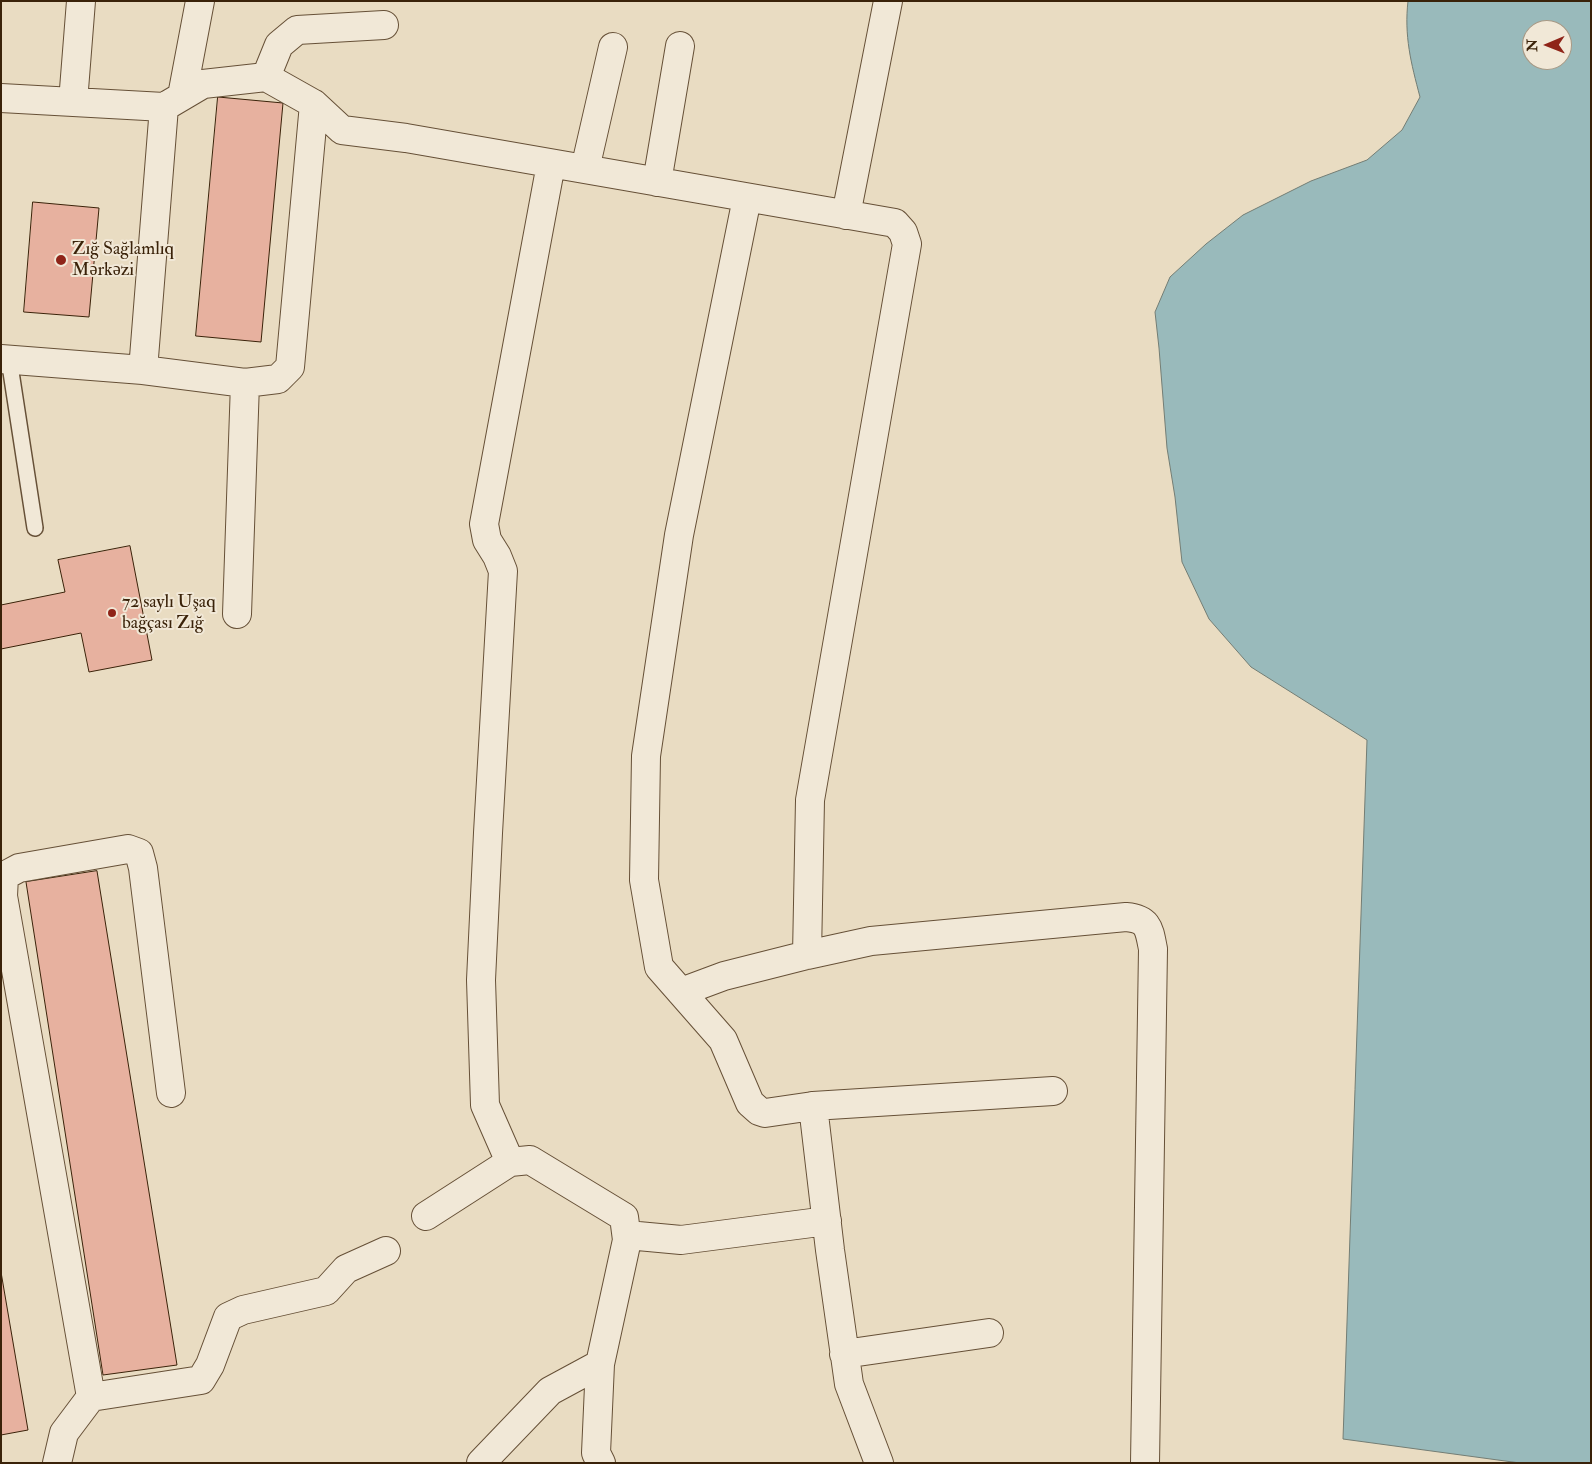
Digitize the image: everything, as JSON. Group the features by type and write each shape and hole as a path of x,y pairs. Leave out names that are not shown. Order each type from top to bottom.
{"street":[{"path":"73,102 81,1"},
{"path":"143,370 173,102 200,1"},
{"path":"846,215 888,1"},
{"path":"266,77 279,45 296,30 384,25"},
{"path":"656,182 680,46"},
{"path":"585,169 613,47"},
{"path":"1,98 73,102 173,102 203,84 266,77 314,104 342,130 406,138 896,223 904,232 907,244 810,800 807,955"},
{"path":"5,359 143,370 245,383 278,379 290,367 314,104"},
{"path":"510,1162 485,1105 481,980 502,571 497,556 487,540 484,524 551,164"},
{"path":"747,198 679,534 646,756 644,880 660,967 723,1040 750,1103 754,1108 765,1112 813,1106 1053,1091"},
{"path":"237,614 245,383"},
{"path":"92,1397 3,896 4,876 18,868 128,849 139,853 172,1092"},
{"path":"681,992 724,976 871,941 1126,917 1142,921 1148,926 1153,949 1145,1463"},
{"path":"813,1106 849,1384 879,1463"},
{"path":"426,1216 510,1162 530,1160 624,1217 628,1240 600,1364 596,1453 601,1463"},
{"path":"627,1235 681,1240 827,1221"},
{"path":"57,1463 64,1433 92,1397 202,1380 228,1317 243,1310 326,1291 346,1269 386,1251"},
{"path":"844,1354 989,1333"},
{"path":"481,1463 550,1391 600,1364"}],"lane":[{"path":"5,359 35,528"}],"water":[{"path":"1408,1 1591,1 1591,1463 1520,1463 1343,1439 1367,740 1251,667 1209,619 1182,562 1175,497 1167,448 1155,312 1170,277 1206,244 1243,215 1311,181 1367,160 1402,130 1420,97 1409,49 1407,26"}],"building":[{"path":"218,97 283,103 261,342 196,336"},
{"name":"Zığ Sağlamlıq Mərkəzi","path":"33,202 99,208 89,317 24,312"},
{"path":"130,546 152,660 89,672 81,633 1,649 1,605 65,592 58,560"},
{"path":"97,871 177,1365 103,1375 26,882"},
{"path":"1,1272 28,1430 1,1435"}],"place":[{"name":"Zığ Sağlamlıq Mərkəzi","path":"61,260"},
{"name":"72 saylı Uşaq bağçası Zığ","path":"112,613"}]}
